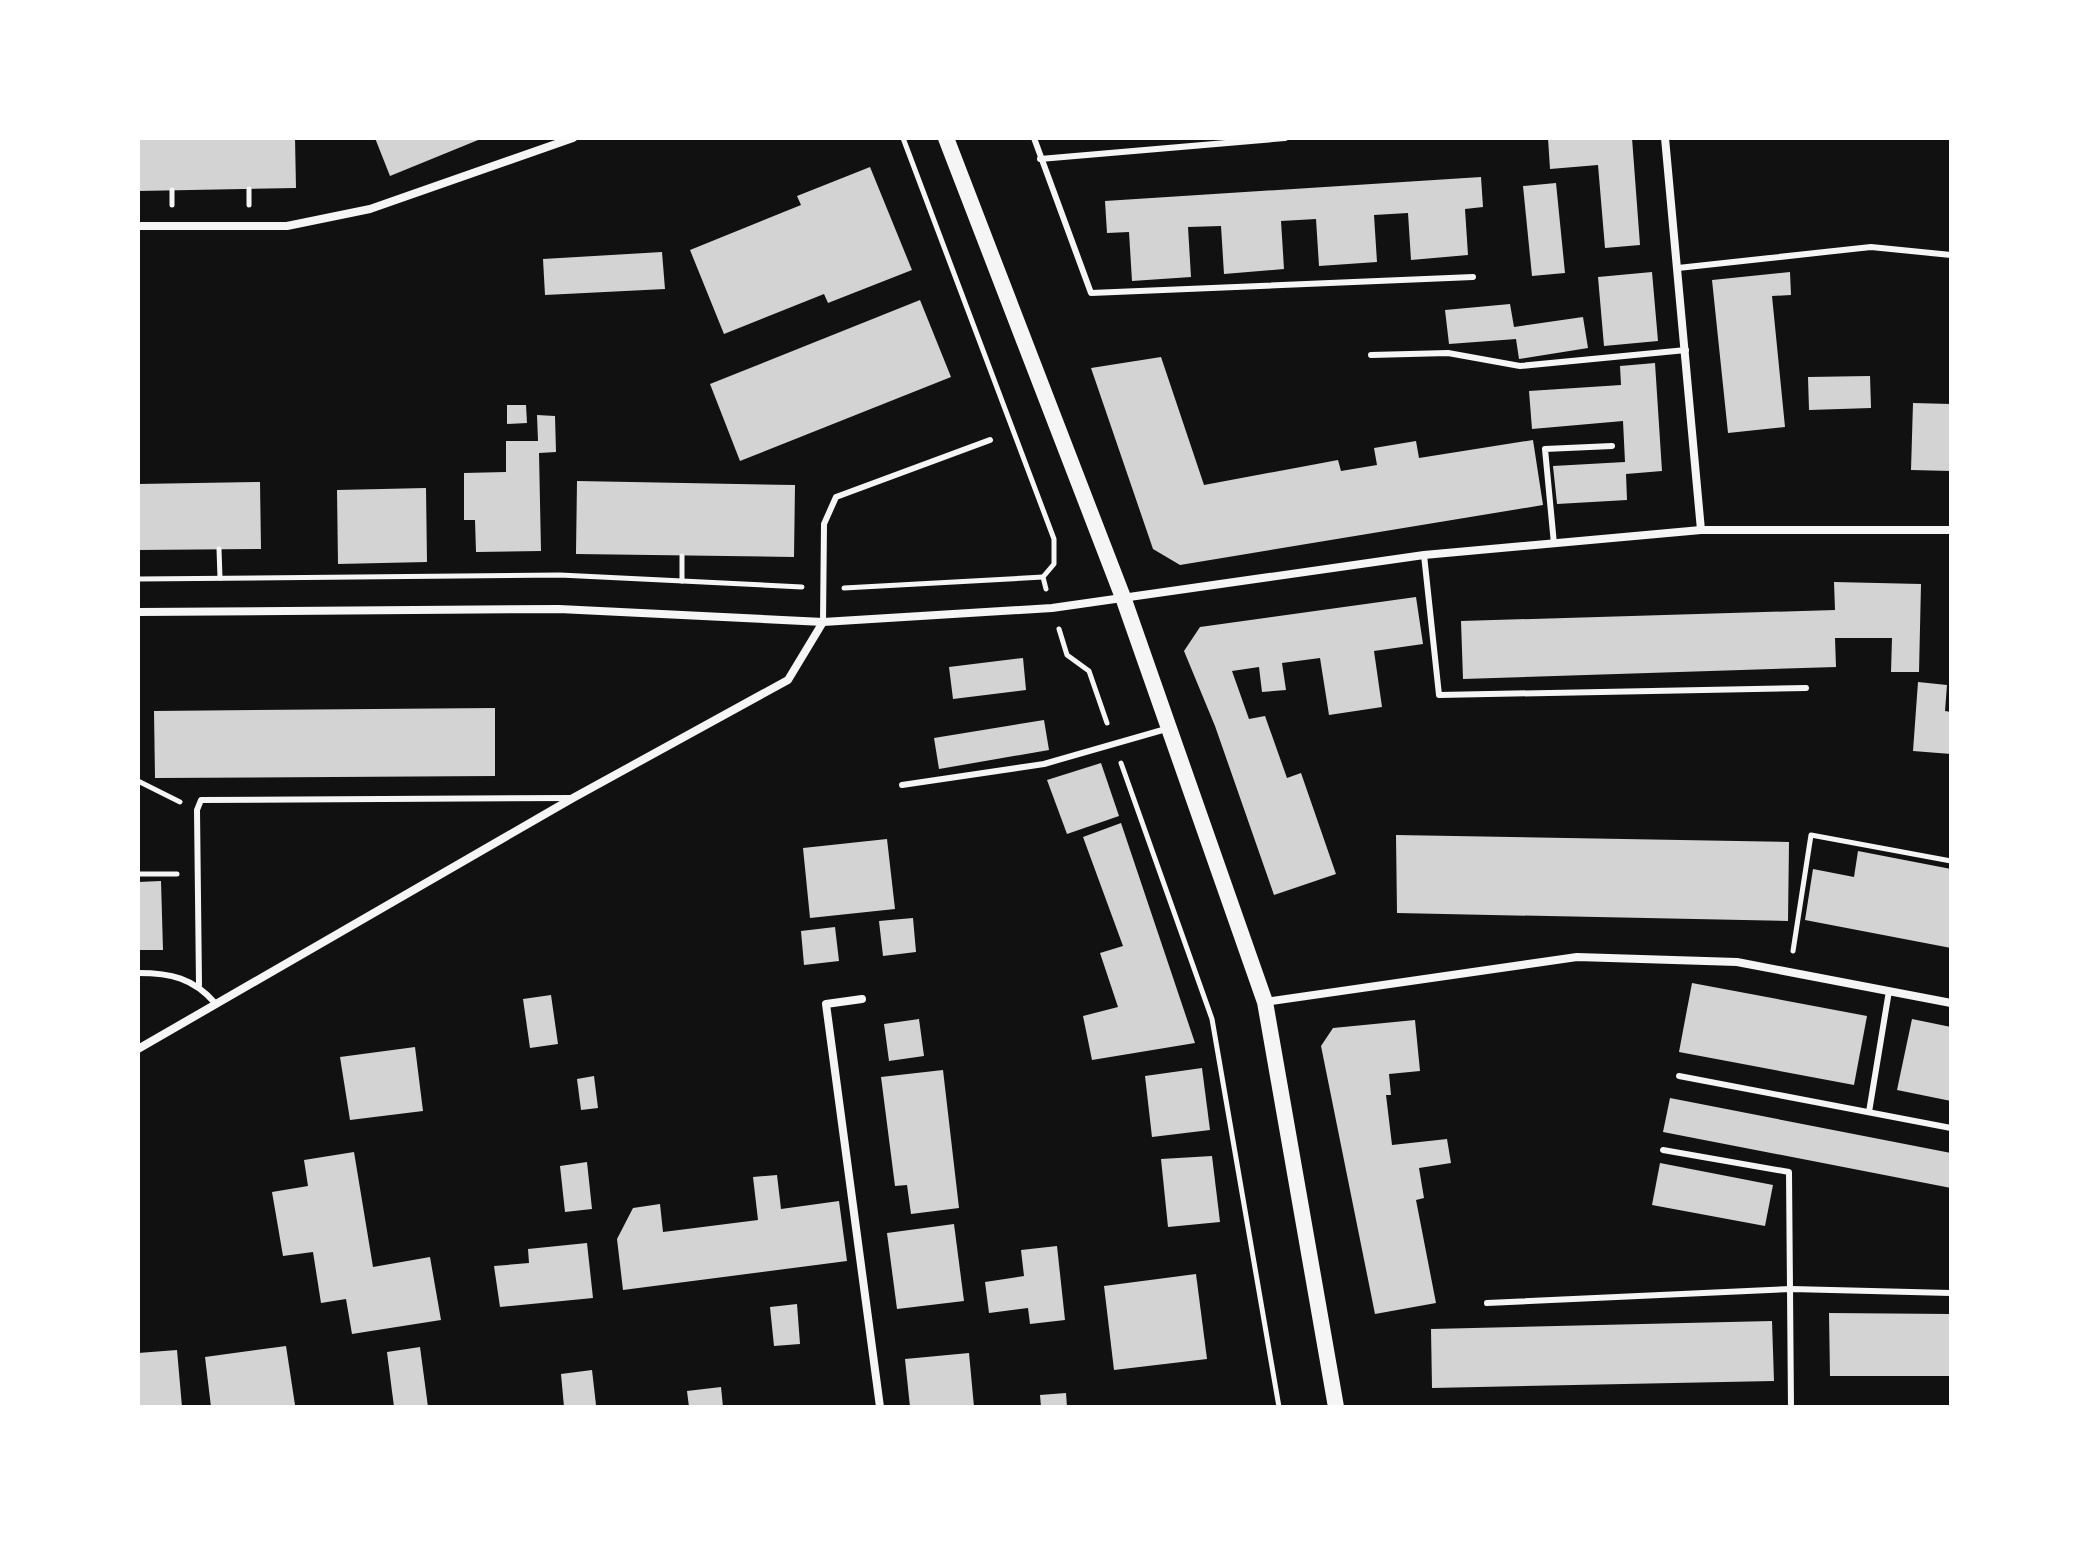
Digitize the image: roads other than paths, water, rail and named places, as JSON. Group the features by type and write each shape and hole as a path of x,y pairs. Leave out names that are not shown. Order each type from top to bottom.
{"main road":[{"path":"946,138 1124,600 1265,1002 1336,1407"}],"street":[{"path":"138,226 287,226 370,209 573,138"},
{"path":"1665,138 1701,530"},
{"path":"138,612 559,609 823,622 1052,608 1424,555 1701,530 1951,530"},
{"path":"138,1049 573,798 788,680 823,622"},
{"path":"1265,1002 1577,957 1737,962 1951,1003"},
{"path":"862,999 826,1004 880,1407"}],"lane":[{"path":"1034,138 1091,293 1473,277"},
{"path":"1040,159 1285,138"},
{"path":"1678,268 1871,247 1951,255"},
{"path":"1371,355 1448,353 1520,366 1686,350"},
{"path":"823,622 826,589 824,524 836,497 990,440"},
{"path":"1554,544 1545,449 1612,446"},
{"path":"1424,555 1439,695 1806,688"},
{"path":"902,785 1044,764 1169,728"},
{"path":"199,985 197,810 201,800 573,798"},
{"path":"138,973 166,973 199,985 215,1003"},
{"path":"1869,1112 1889,991"},
{"path":"1679,1076 1951,1128"},
{"path":"1663,1150 1789,1172 1791,1407"},
{"path":"1487,1303 1791,1289 1951,1293"}]}
